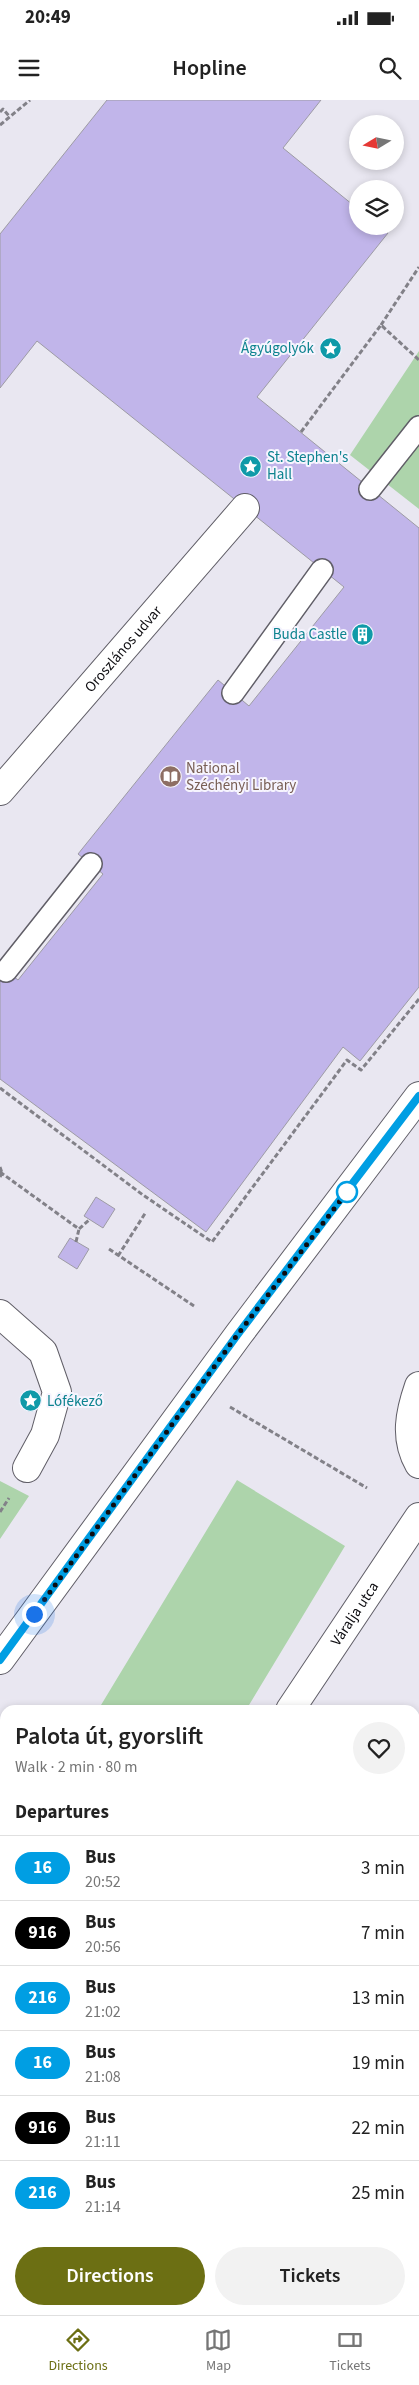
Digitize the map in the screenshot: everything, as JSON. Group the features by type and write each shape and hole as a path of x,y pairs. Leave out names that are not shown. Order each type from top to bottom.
{"street":[{"name":"Oroszlános udvar","path":"0,791 245,508"},
{"path":"0,1660 238,1334 419,1096"},
{"path":"0,1314 43,1352 57,1392 45,1435 26,1468"},
{"path":"419,1386 410,1411 410,1441 419,1464"},
{"name":"Váralja utca","path":"293,1705 419,1517"}],"lane":[{"path":"370,489 419,427"},
{"path":"233,693 322,570"},
{"path":"6,971 91,864"}],"path":[{"path":"0,125 30,100"},
{"path":"0,112 3,109 10,117"},
{"path":"301,432 381,325 419,267"},
{"path":"381,325 419,360"},
{"path":"0,1088 143,1196 212,1242 347,1060 361,1070 419,998"},
{"path":"0,1167 1,1174 79,1229"},
{"path":"118,1256 146,1212"},
{"path":"76,1242 79,1229 89,1220"},
{"path":"108,1249 194,1306"},
{"path":"227,1405 367,1488"}],"green space":[{"path":"419,351 419,509 350,455"},
{"path":"237,1480 345,1546 249,1705 101,1705"},
{"path":"0,1481 29,1496 0,1539"}],"building":[{"name":"Buda Castle","path":"107,100 321,100 283,148 349,202 349,235 386,235 257,397 419,528 419,987 360,1061 343,1047 206,1232 0,1079 0,966 18,980 103,874 78,854 218,680 249,706 344,587 37,341 0,388 0,234"},
{"path":"96,1197 115,1209 103,1228 84,1216"},
{"path":"70,1238 89,1249 77,1269 58,1257"}],"bus line":[{"name":"16","path":"0,1660 238,1334 419,1096"}],"place":[{"name":"Ágyúgolyók","path":"330,348"},
{"name":"St. Stephen's Hall","path":"251,466"},
{"name":"Buda Castle","path":"363,634"},
{"name":"National Széchényi Library","path":"170,777"},
{"name":"Lófékező","path":"31,1401"}],"route":[{"path":"34,1614 238,1334 347,1192"}]}
